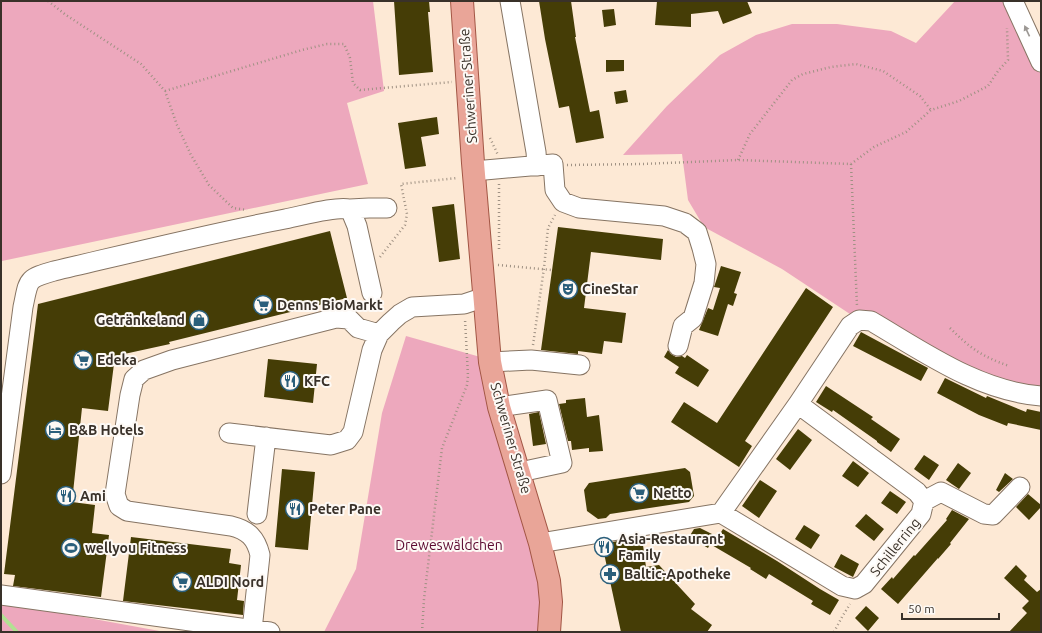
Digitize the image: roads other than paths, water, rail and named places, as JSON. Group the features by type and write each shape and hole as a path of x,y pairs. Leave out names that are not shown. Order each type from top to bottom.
{"main road":[{"name":"Schweriner Straße","path":"462,1 468,80 466,174 493,267 484,297 490,362 499,407 520,472 549,581 549,632"}],"street":[{"path":"510,1 536,152 545,165 555,190 563,202 579,208 664,216 686,223 697,232 706,264 704,283 693,318 684,326 678,346"},
{"path":"1013,1 1041,62"},
{"path":"466,174 499,169 545,165"},
{"path":"1,474 23,307 28,284 34,277 54,270 335,209 350,210 387,208"},
{"path":"350,210 357,226 372,293"},
{"path":"229,433 331,445 348,440 353,432 372,350 379,334 400,314 412,307 464,304 484,297"},
{"path":"1,595 261,631 260,555 258,546 253,537 240,528 127,511 119,506 115,494 130,395 134,379 144,370 172,360 336,318 349,319 358,328 379,334"},
{"path":"540,543 721,513 798,404 850,326 859,320 871,321 962,373 995,387 1041,396"},
{"path":"490,362 531,360 580,365"},
{"path":"499,407 547,400 562,463 520,472"},
{"name":"Schillerring","path":"721,513 842,586 855,589 864,584 922,514 924,501 917,492 798,404"},
{"path":"257,514 266,437"},
{"path":"924,501 941,492 984,514 993,515 1020,487"}],"waterway":[{"path":"1,615 17,632"}],"place":[{"name":"CineStar","path":"568,289"},
{"name":"Denns BioMarkt","path":"263,305"},
{"name":"Getränkeland","path":"199,320"},
{"name":"Edeka","path":"83,360"},
{"name":"KFC","path":"290,381"},
{"name":"B&B Hotels","path":"55,430"},
{"name":"Netto","path":"639,493"},
{"name":"Ami","path":"66,496"},
{"name":"Peter Pane","path":"295,509"},
{"name":"Asia-Restaurant Family","path":"604,547"},
{"name":"wellyou Fitness","path":"71,548"},
{"name":"Baltic-Apotheke","path":"610,574"},
{"name":"ALDI Nord","path":"182,582"}],"park label":[{"name":"Dreweswäldchen","path":"449,545"}]}
